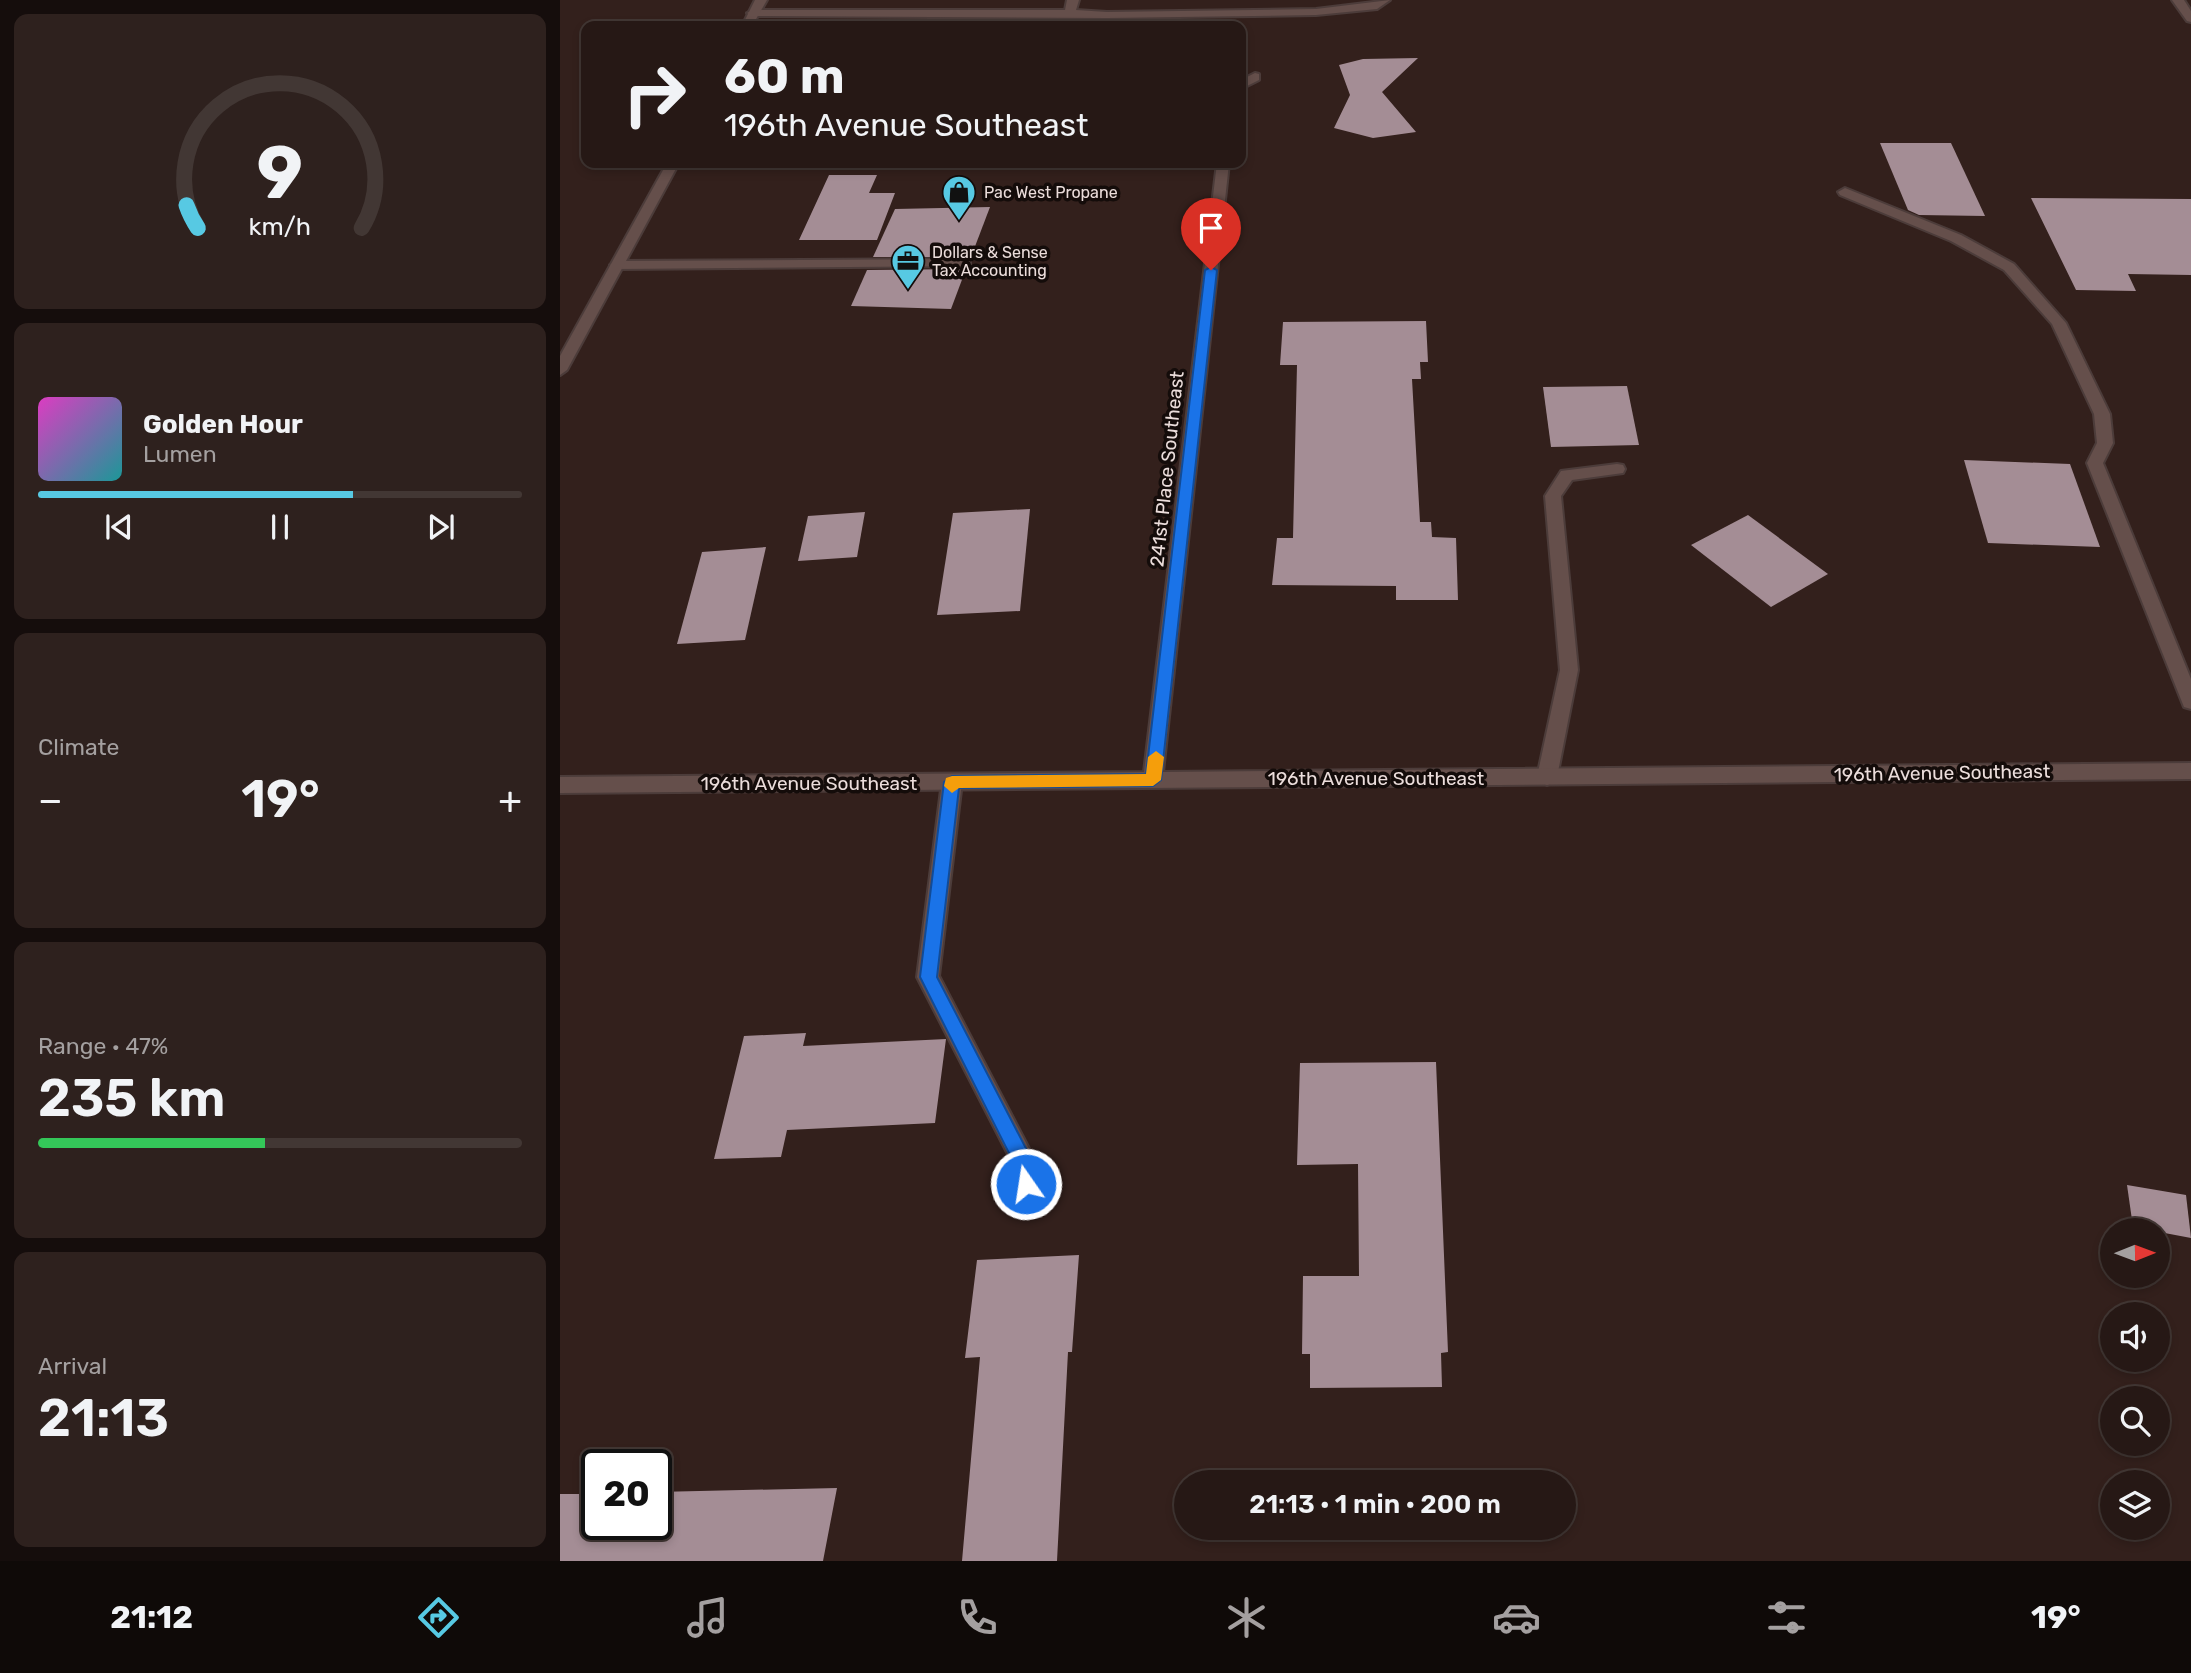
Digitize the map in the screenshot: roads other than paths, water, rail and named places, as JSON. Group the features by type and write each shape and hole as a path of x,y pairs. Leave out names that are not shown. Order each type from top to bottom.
{"street":[{"path":"750,21 761,0"},
{"path":"892,13 898,0"},
{"path":"975,13 979,0"},
{"path":"1070,13 1073,0"},
{"path":"754,13 1107,15 1317,12 1377,6 1384,0"},
{"path":"2178,0 2191,19"},
{"path":"1246,82 1255,77"},
{"path":"560,370 670,168"},
{"name":"241st Place Southeast","path":"1153,780 1222,168"},
{"path":"1845,192 1956,238 2009,267 2059,323 2102,414 2105,443 2095,463 2191,702"},
{"path":"617,265 965,263"},
{"path":"1547,777 1569,670 1553,496 1567,475 1617,469"},
{"name":"196th Avenue Southeast","path":"560,785 2191,771"},
{"path":"952,782 929,977 1023,1160 1026,1184"}],"place":[{"name":"Pac West Propane","path":"959,222"},
{"name":"Dollars & Sense Tax Accounting","path":"908,291"}]}
